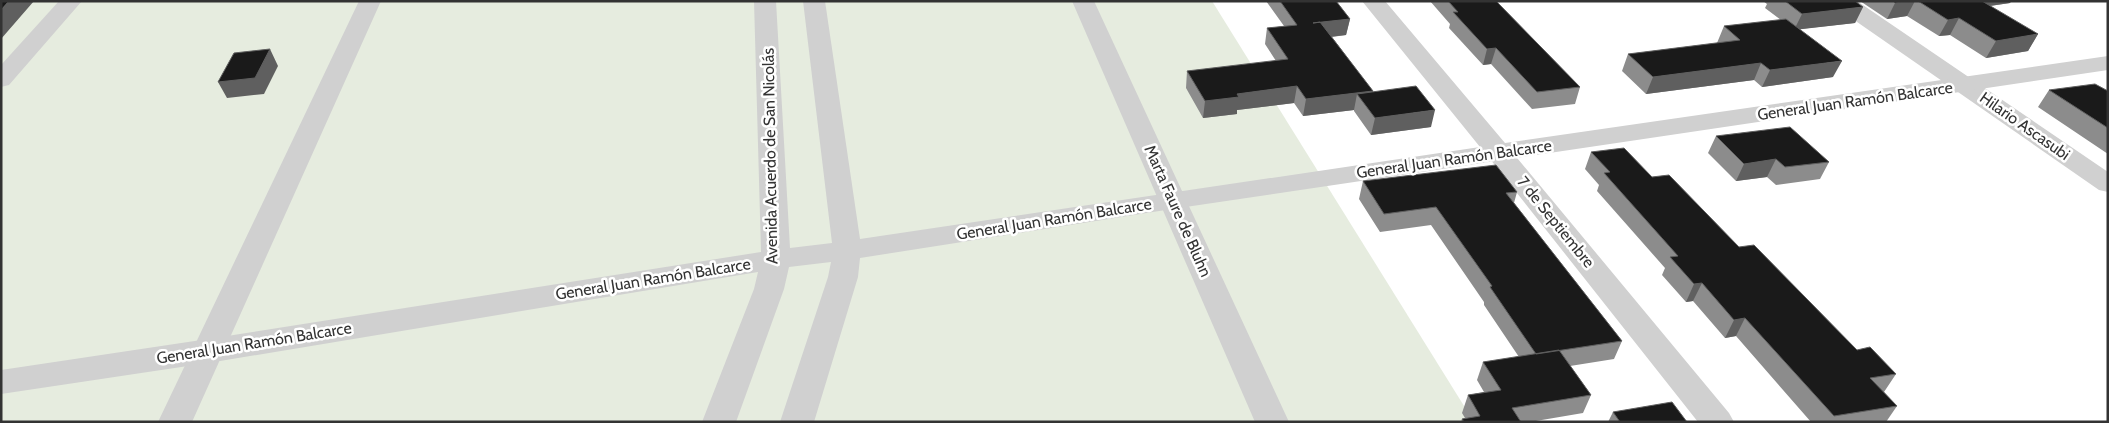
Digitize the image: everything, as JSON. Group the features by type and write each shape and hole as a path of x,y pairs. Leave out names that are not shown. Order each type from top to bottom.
{"street":[{"path":"1,80 71,1"},
{"path":"175,422 370,1"},
{"name":"Avenida Acuerdo de San Nicolás","path":"719,422 769,289 776,259 765,1"},
{"path":"797,422 843,277 847,251 814,1"},
{"name":"Marta Faure de Bluhn","path":"1083,1 1272,422"},
{"name":"7 de Septiembre","path":"1373,1 1500,153 1717,422"},
{"name":"Hilario Ascasubi","path":"1842,1 2108,184"},
{"name":"General Juan Ramón Balcarce","path":"1,382 208,351 776,259 847,251 1172,200 2108,64"}],"shaded area":[{"path":"1,1 1212,1 1474,422 1,422"}],"building":[{"path":"1,1 9,1 1,10"},
{"path":"1280,1 1336,1 1350,19 1320,22 1373,91 1306,99 1297,86 1237,94 1239,97 1205,101 1187,71 1288,59 1267,28 1297,25"},
{"path":"1448,1 1496,1 1580,87 1537,92 1496,48 1487,49 1453,12 1458,12"},
{"path":"1785,1 1855,1 1863,7 1802,14"},
{"path":"1918,1 1982,1 2038,34 1996,41 1959,18 1948,20"},
{"path":"1786,19 1842,61 1770,70 1761,63 1653,77 1628,54 1740,40 1724,26"},
{"path":"270,49 255,78 218,82 234,53"},
{"path":"2095,84 2108,91 2108,128 2049,90"},
{"path":"1416,86 1435,110 1375,118 1357,94"},
{"path":"1790,127 1829,162 1785,167 1776,159 1744,164 1716,136"},
{"path":"1624,148 1652,177 1669,175 1739,247 1754,245 1857,350 1870,347 1896,374 1870,378 1897,406 1834,416 1745,318 1734,320 1702,283 1694,284 1670,257 1678,256 1604,173 1610,172 1591,152"},
{"path":"1496,165 1517,192 1506,193 1622,341 1536,354 1490,287 1492,286 1436,207 1384,214 1363,181"},
{"path":"1559,350 1591,395 1512,408 1521,422 1464,422 1462,419 1480,416 1468,395 1501,390 1483,362"},
{"path":"1672,402 1687,422 1620,422 1613,412"}]}
